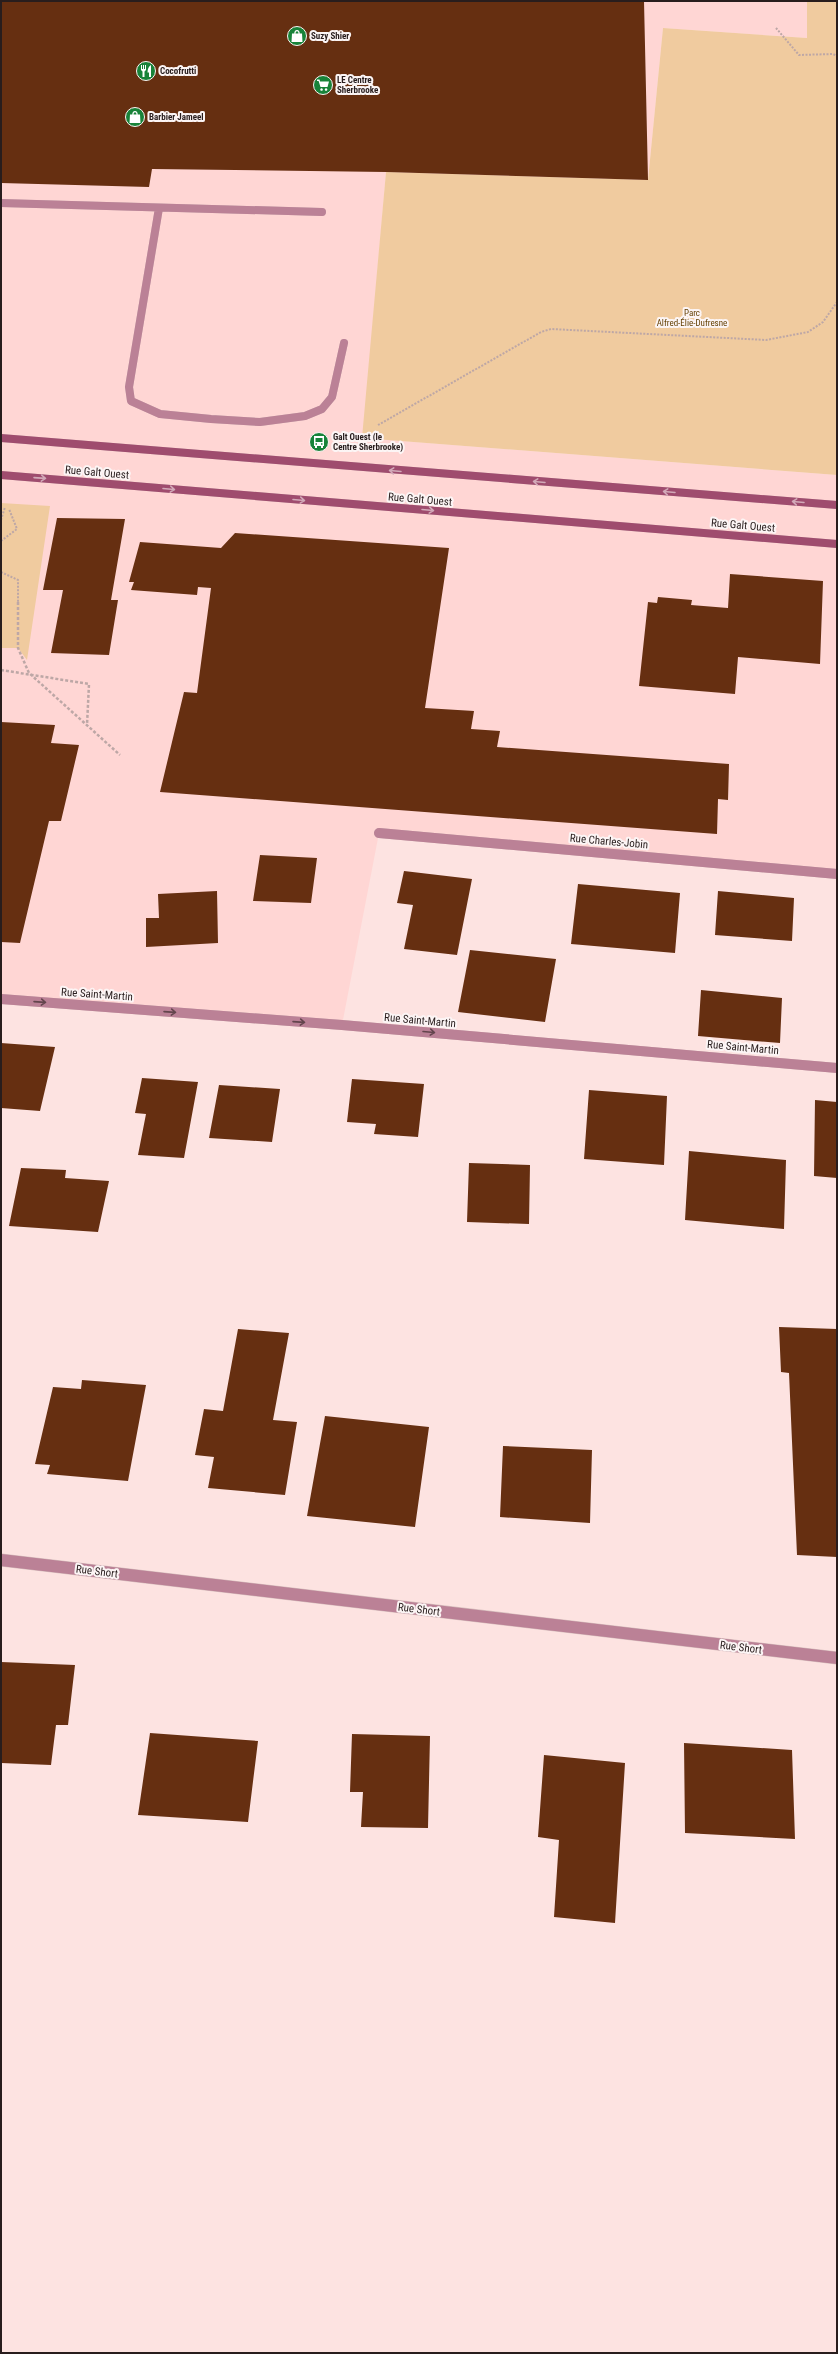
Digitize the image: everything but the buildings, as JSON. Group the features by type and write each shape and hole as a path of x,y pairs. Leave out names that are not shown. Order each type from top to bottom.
{"main road":[{"path":"1,438 837,505"},
{"name":"Rue Galt Ouest","path":"1,475 837,544"}],"street":[{"path":"1,203 322,212"},
{"path":"159,208 129,387 131,401 160,414 270,422 288,421 315,411 332,398 344,343"},
{"name":"Rue Charles-Jobin","path":"379,833 837,874"},
{"name":"Rue Saint-Martin","path":"1,999 350,1026 837,1068"},
{"name":"Rue Short","path":"1,1560 837,1658"}],"path":[{"path":"776,28 799,55 833,54 837,56"},
{"path":"378,425 542,332 551,329 766,340 794,337 811,332 827,320 837,302"},
{"path":"1,520 7,503 17,529 1,541"},
{"path":"1,572 18,580 18,648 29,674 120,755"},
{"path":"1,670 89,684 87,725"}],"shaded area":[{"path":"1,1 807,1 807,38 663,28 648,180 386,172 363,438 837,475 837,874 379,833 342,1025 1,999"}],"green space":[{"name":"Parc Alfred-Élie-Dufresne","path":"807,1 837,1 837,475 362,438 386,172 648,180 663,28 807,38"},
{"path":"1,503 50,506 27,660 18,648 1,648"}],"place":[{"name":"Suzy Shier","path":"297,36"},
{"name":"Cocofrutti","path":"146,71"},
{"name":"LE Centre Sherbrooke","path":"323,85"},
{"name":"Barbier Jameel","path":"135,117"},
{"name":"Galt Ouest (le Centre Sherbrooke)","path":"319,442"}]}
